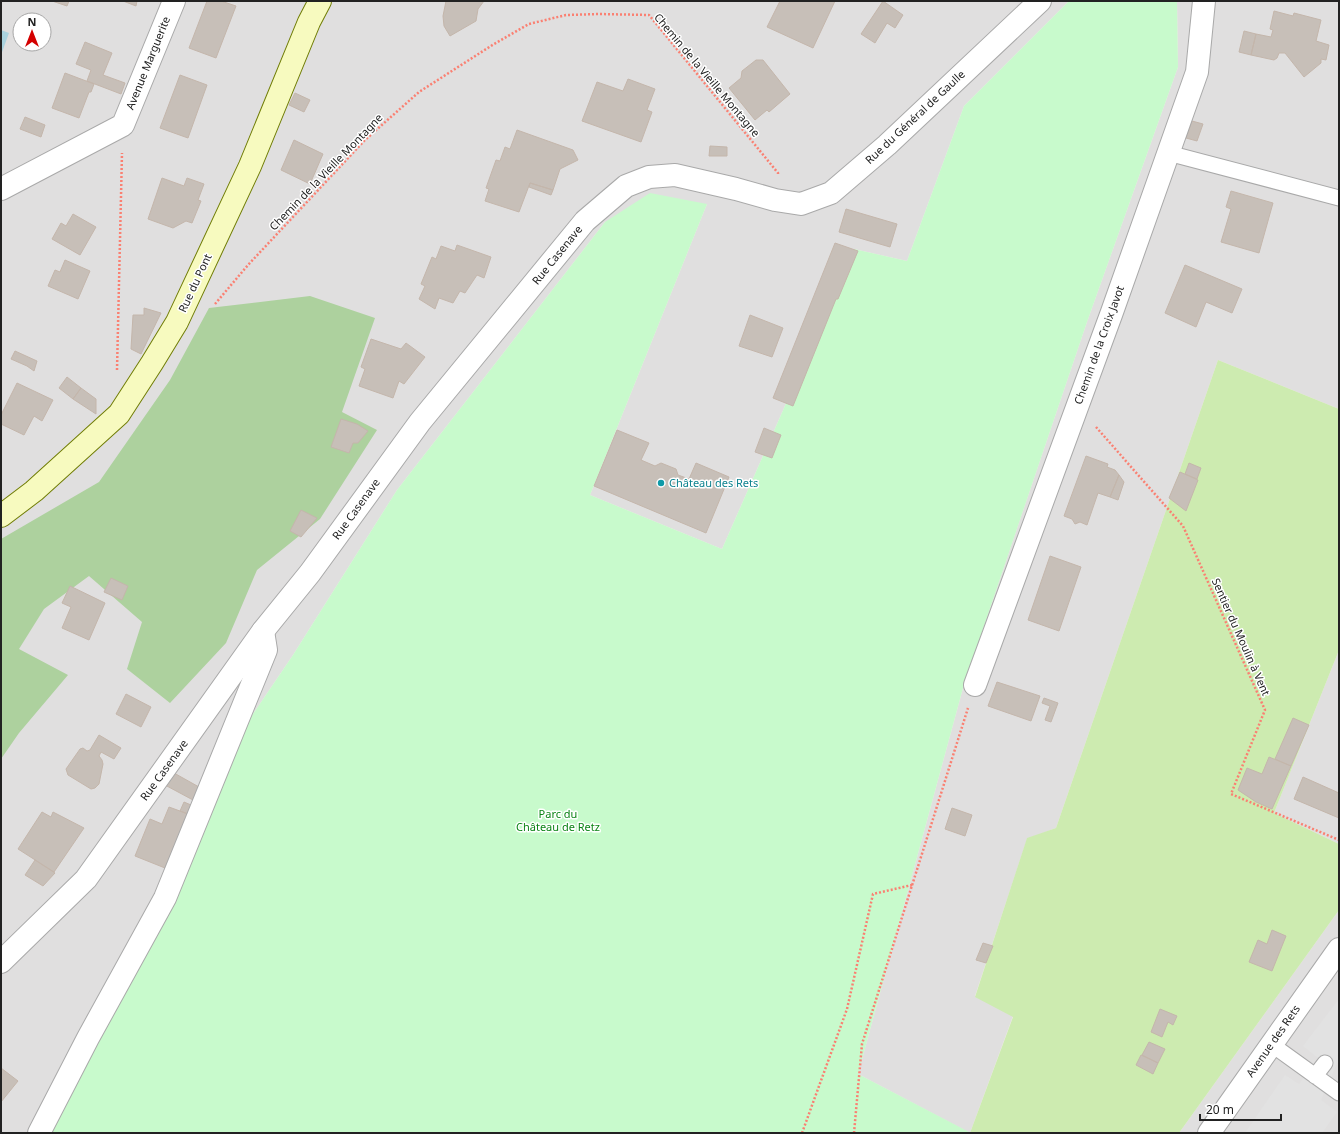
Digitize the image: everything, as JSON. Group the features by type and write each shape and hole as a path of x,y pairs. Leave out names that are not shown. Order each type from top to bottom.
{"main road":[{"name":"Rue du Pont","path":"1,516 34,492 119,414 152,363 177,322 247,173 309,22 320,1"}],"street":[{"name":"Avenue Marguerite","path":"123,125 174,1"},
{"name":"Rue du Général de Gaulle","path":"775,200 801,204 831,192 886,145 1040,1"},
{"name":"Chemin de la Croix Javot","path":"975,685 1078,405 1197,72 1204,1"},
{"path":"1,189 123,125"},
{"name":"Rue Casenave","path":"1,962 86,879 262,631 310,573 420,422 585,221 626,186 650,177 675,175 736,189 775,200"},
{"path":"40,1133 88,1038 165,898 266,650 262,631"},
{"name":"Avenue des Rets","path":"1208,1133 1339,949"}],"lane":[{"path":"1168,153 1339,198"},
{"path":"1271,1044 1339,1093"},
{"path":"1315,1076 1325,1063"}],"path":[{"name":"Chemin de la Vieille Montagne","path":"215,304 248,265 365,140 419,92 494,44 529,24 566,15 649,15 778,173 775,200"},
{"path":"116,371 123,125"},
{"name":"Sentier du Moulin à Vent","path":"1078,405 1183,526 1265,710 1231,794 1339,840"},
{"path":"854,1133 862,1044 975,685"},
{"path":"802,1133 847,1009 873,894 912,885"}],"shaded area":[{"path":"1,1 1069,1 964,106 907,261 854,249 722,549 590,495 707,204 605,222 397,490 293,655 230,748 46,1133 1,1133"},
{"path":"1177,1 1339,1 1339,409 1218,360 1056,828 1027,839 975,996 1013,1016 970,1133 858,1074 963,688 1087,322 1178,67"},
{"path":"1339,650 1339,844 1274,813"},
{"path":"1339,910 1339,1133 1179,1133"},
{"path":"1339,999 1339,1059 1321,1100 1337,1112 1322,1133 1245,1133 1285,1075 1299,1084 1318,1058 1303,1046"}],"green space":[{"name":"Parc du Château de Retz","path":"1069,1 1177,1 1178,67 1087,322 963,688 858,1074 971,1133 46,1133 230,748 293,655 397,490 605,222 650,193 707,204 590,495 722,549 854,249 907,261 964,106"},
{"path":"310,296 375,318 342,412 377,430 320,519 257,570 226,643 170,703 127,669 142,622 89,576 44,609 19,649 68,675 19,733 1,759 1,539 99,482 170,380 209,308"},
{"path":"1218,360 1339,409 1339,650 1274,813 1339,844 1339,910 1179,1133 970,1133 1013,1017 975,997 1027,838 1056,828"}],"water":[{"path":"1,30 9,33 1,55"}],"building":[{"path":"52,1 69,1 67,6"},
{"path":"123,1 137,1 136,6"},
{"path":"207,1 221,1 236,6 216,58 189,48"},
{"path":"446,1 484,1 478,9 476,21 450,36 444,26 443,16"},
{"path":"780,1 835,1 813,48 767,27"},
{"path":"883,1 903,15 895,28 887,23 875,43 861,34"},
{"path":"1274,11 1293,16 1294,13 1321,20 1316,41 1329,45 1326,60 1321,59 1321,63 1304,77 1285,53 1279,53 1277,58 1274,60 1251,55 1256,34 1271,37 1273,30 1270,29"},
{"path":"1244,31 1256,34 1251,55 1239,52"},
{"path":"85,42 112,53 103,75 125,83 121,94 87,81 91,70 76,64"},
{"path":"756,60 763,60 790,94 769,112 767,110 755,120 729,88 741,78 742,71"},
{"path":"65,73 94,84 91,92 89,92 79,118 52,108"},
{"path":"180,75 207,85 188,138 160,128"},
{"path":"628,79 655,89 647,110 652,112 641,142 582,121 597,82 623,91"},
{"path":"295,93 310,100 304,112 289,105"},
{"path":"25,117 45,125 41,137 20,129"},
{"path":"1192,121 1203,124 1197,141 1186,138"},
{"path":"517,130 573,150 578,160 560,169 553,190 530,183 519,212 485,201 489,189 486,188 496,160 500,161 505,147 510,149"},
{"path":"294,140 323,154 310,184 281,170"},
{"path":"710,146 727,147 727,156 709,156"},
{"path":"162,178 184,186 187,178 204,184 198,200 201,201 192,223 186,221 173,228 148,219"},
{"path":"530,183 553,190 551,195 529,187"},
{"path":"1231,191 1273,203 1259,253 1221,242 1231,209 1226,207"},
{"path":"846,209 897,224 890,247 839,232"},
{"path":"73,214 96,227 80,255 52,239 61,223 66,226"},
{"path":"835,243 858,251 838,299 836,299 793,406 773,398"},
{"path":"457,245 491,257 484,278 477,275 465,293 460,291 453,303 439,298 435,309 419,299 425,286 421,284 432,257 436,259 441,246 455,251"},
{"path":"65,260 90,271 78,299 48,286 55,270 60,272"},
{"path":"1185,265 1242,289 1232,313 1206,302 1196,327 1165,313"},
{"path":"144,308 161,313 141,354 131,349 133,315 144,315"},
{"path":"750,315 783,328 772,357 739,346"},
{"path":"371,339 401,349 406,343 425,357 404,384 399,381 393,398 359,386 365,369 361,367"},
{"path":"15,351 37,361 34,371 11,359"},
{"path":"67,377 81,388 73,399 59,388"},
{"path":"17,383 53,400 42,421 34,416 24,435 1,424 1,415"},
{"path":"81,388 96,399 96,414 73,399"},
{"path":"341,419 357,424 368,431 358,443 353,443 349,453 331,447"},
{"path":"764,428 781,435 772,458 755,452"},
{"name":"Château des Rets","path":"617,430 649,443 641,460 655,466 661,463 676,469 678,475 689,479 696,463 729,477 706,533 594,486"},
{"path":"1086,456 1108,464 1107,467 1115,470 1119,475 1110,497 1098,493 1087,525 1080,522 1075,524 1072,519 1064,516"},
{"path":"1189,463 1201,468 1197,479 1185,474"},
{"path":"1180,472 1198,480 1186,511 1169,498"},
{"path":"1119,475 1124,482 1118,500 1110,497"},
{"path":"301,510 317,518 301,537 290,531"},
{"path":"1050,556 1081,567 1059,631 1028,620"},
{"path":"111,578 128,586 122,600 104,592"},
{"path":"70,586 105,603 89,640 62,628 71,607 62,603"},
{"path":"997,682 1040,696 1031,721 988,706"},
{"path":"126,694 151,707 141,727 116,714"},
{"path":"1044,698 1058,703 1051,722 1045,720 1050,706 1042,703"},
{"path":"1293,718 1309,725 1291,766 1275,759"},
{"path":"99,735 121,748 114,759 101,752 99,756 103,764 99,784 95,788 91,789 68,775 66,769 80,749 83,748 87,751 90,750"},
{"path":"1269,757 1291,766 1272,809 1256,802 1238,790 1247,768 1262,774"},
{"path":"174,773 199,787 193,800 165,785"},
{"path":"1303,777 1339,793 1339,818 1294,799"},
{"path":"184,802 191,805 188,814 180,811"},
{"path":"169,807 188,814 165,868 135,856 150,819 162,824"},
{"path":"952,808 972,815 965,836 945,829"},
{"path":"42,812 51,817 53,812 84,828 54,872 18,849"},
{"path":"35,860 55,873 43,886 25,875"},
{"path":"1272,930 1286,936 1272,971 1249,962 1258,940 1267,944"},
{"path":"983,943 993,946 986,963 976,960"},
{"path":"1160,1009 1177,1016 1173,1025 1168,1022 1162,1037 1151,1032"},
{"path":"1149,1042 1165,1049 1158,1063 1142,1055"},
{"path":"1141,1055 1158,1063 1153,1074 1136,1065"},
{"path":"1,1068 18,1081 1,1102"}],"place":[{"name":"Château des Rets","path":"661,483"}]}
